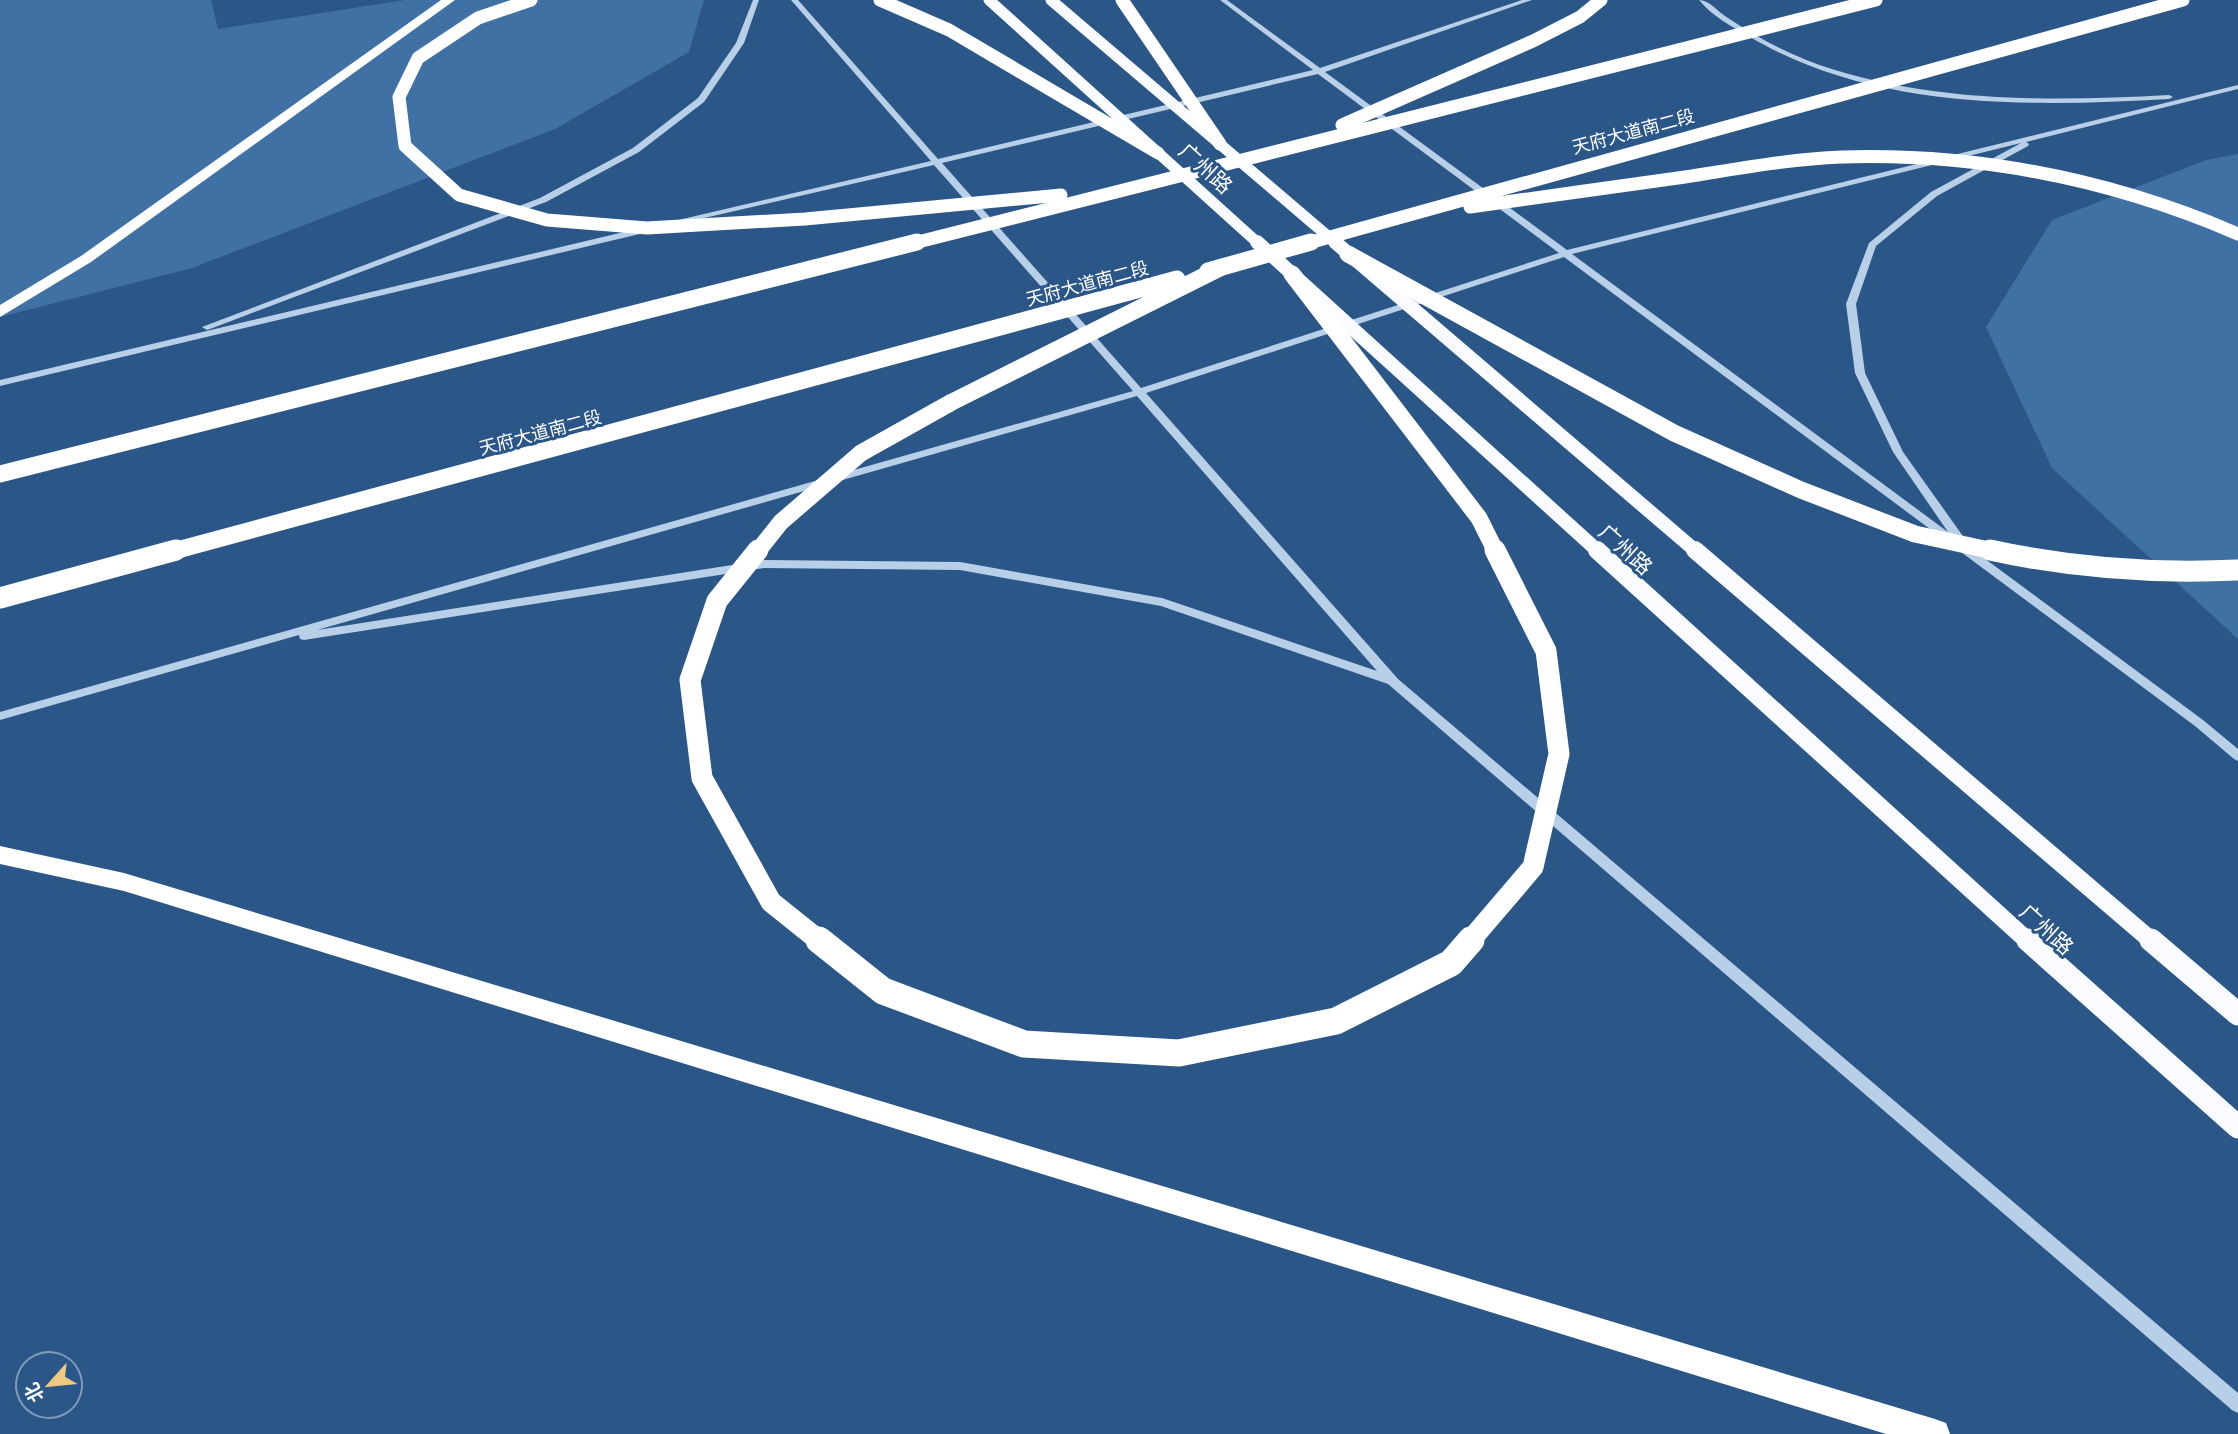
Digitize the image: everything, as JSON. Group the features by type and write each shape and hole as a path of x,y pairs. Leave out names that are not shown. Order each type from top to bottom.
{"highway":[{"path":"0,312 86,259 449,0"},
{"path":"531,0 478,18 418,58 399,97 405,146 459,195 547,220 646,228 805,219 1130,189"},
{"path":"880,0 949,30 1158,153"},
{"path":"1122,0 1220,144"},
{"path":"1286,149 1533,41 1580,17 1601,0"},
{"path":"0,474 1876,0"},
{"name":"天府大道南二段","path":"0,598 1222,267 2183,0"},
{"path":"1384,220 1768,165 1856,156 1967,162 2104,184 2206,219 2238,234"},
{"path":"1348,254 1674,433 1801,490 1915,534 2050,563 2172,573 2238,570"},
{"path":"1222,267 953,402 861,453 782,522 717,601 690,680 702,778 771,902 883,990 1024,1044 1179,1053 1336,1021 1451,963 1533,867 1559,754 1546,651 1479,518 1292,274"},
{"path":"0,855 124,883 1935,1434"}],"main road":[{"name":"广州路","path":"989,0 2147,1048 2238,1126"},
{"name":"广州路","path":"1051,0 2238,1014"}],"street":[{"path":"160,344 543,200 636,150 701,100 740,43 757,0"},
{"path":"794,0 1394,682 2238,1404"},
{"path":"1223,0 1567,253 2238,755"},
{"path":"0,383 1320,71 1529,0"},
{"path":"1702,0 1754,39 1821,69 1918,92 2018,100 2110,101 2200,95"},
{"path":"0,716 1140,392 1567,253 2238,87"},
{"path":"1970,553 1898,452 1860,373 1850,304 1872,245 1934,194 2042,135"},
{"path":"248,645 764,564 960,566 1162,602 1394,682"}],"shaded area":[{"path":"0,0 211,0 218,29 405,0 704,0 689,52 555,129 192,268 0,317"},
{"path":"2238,154 2238,639 2052,468 1986,327 2052,220 2206,160"}]}
